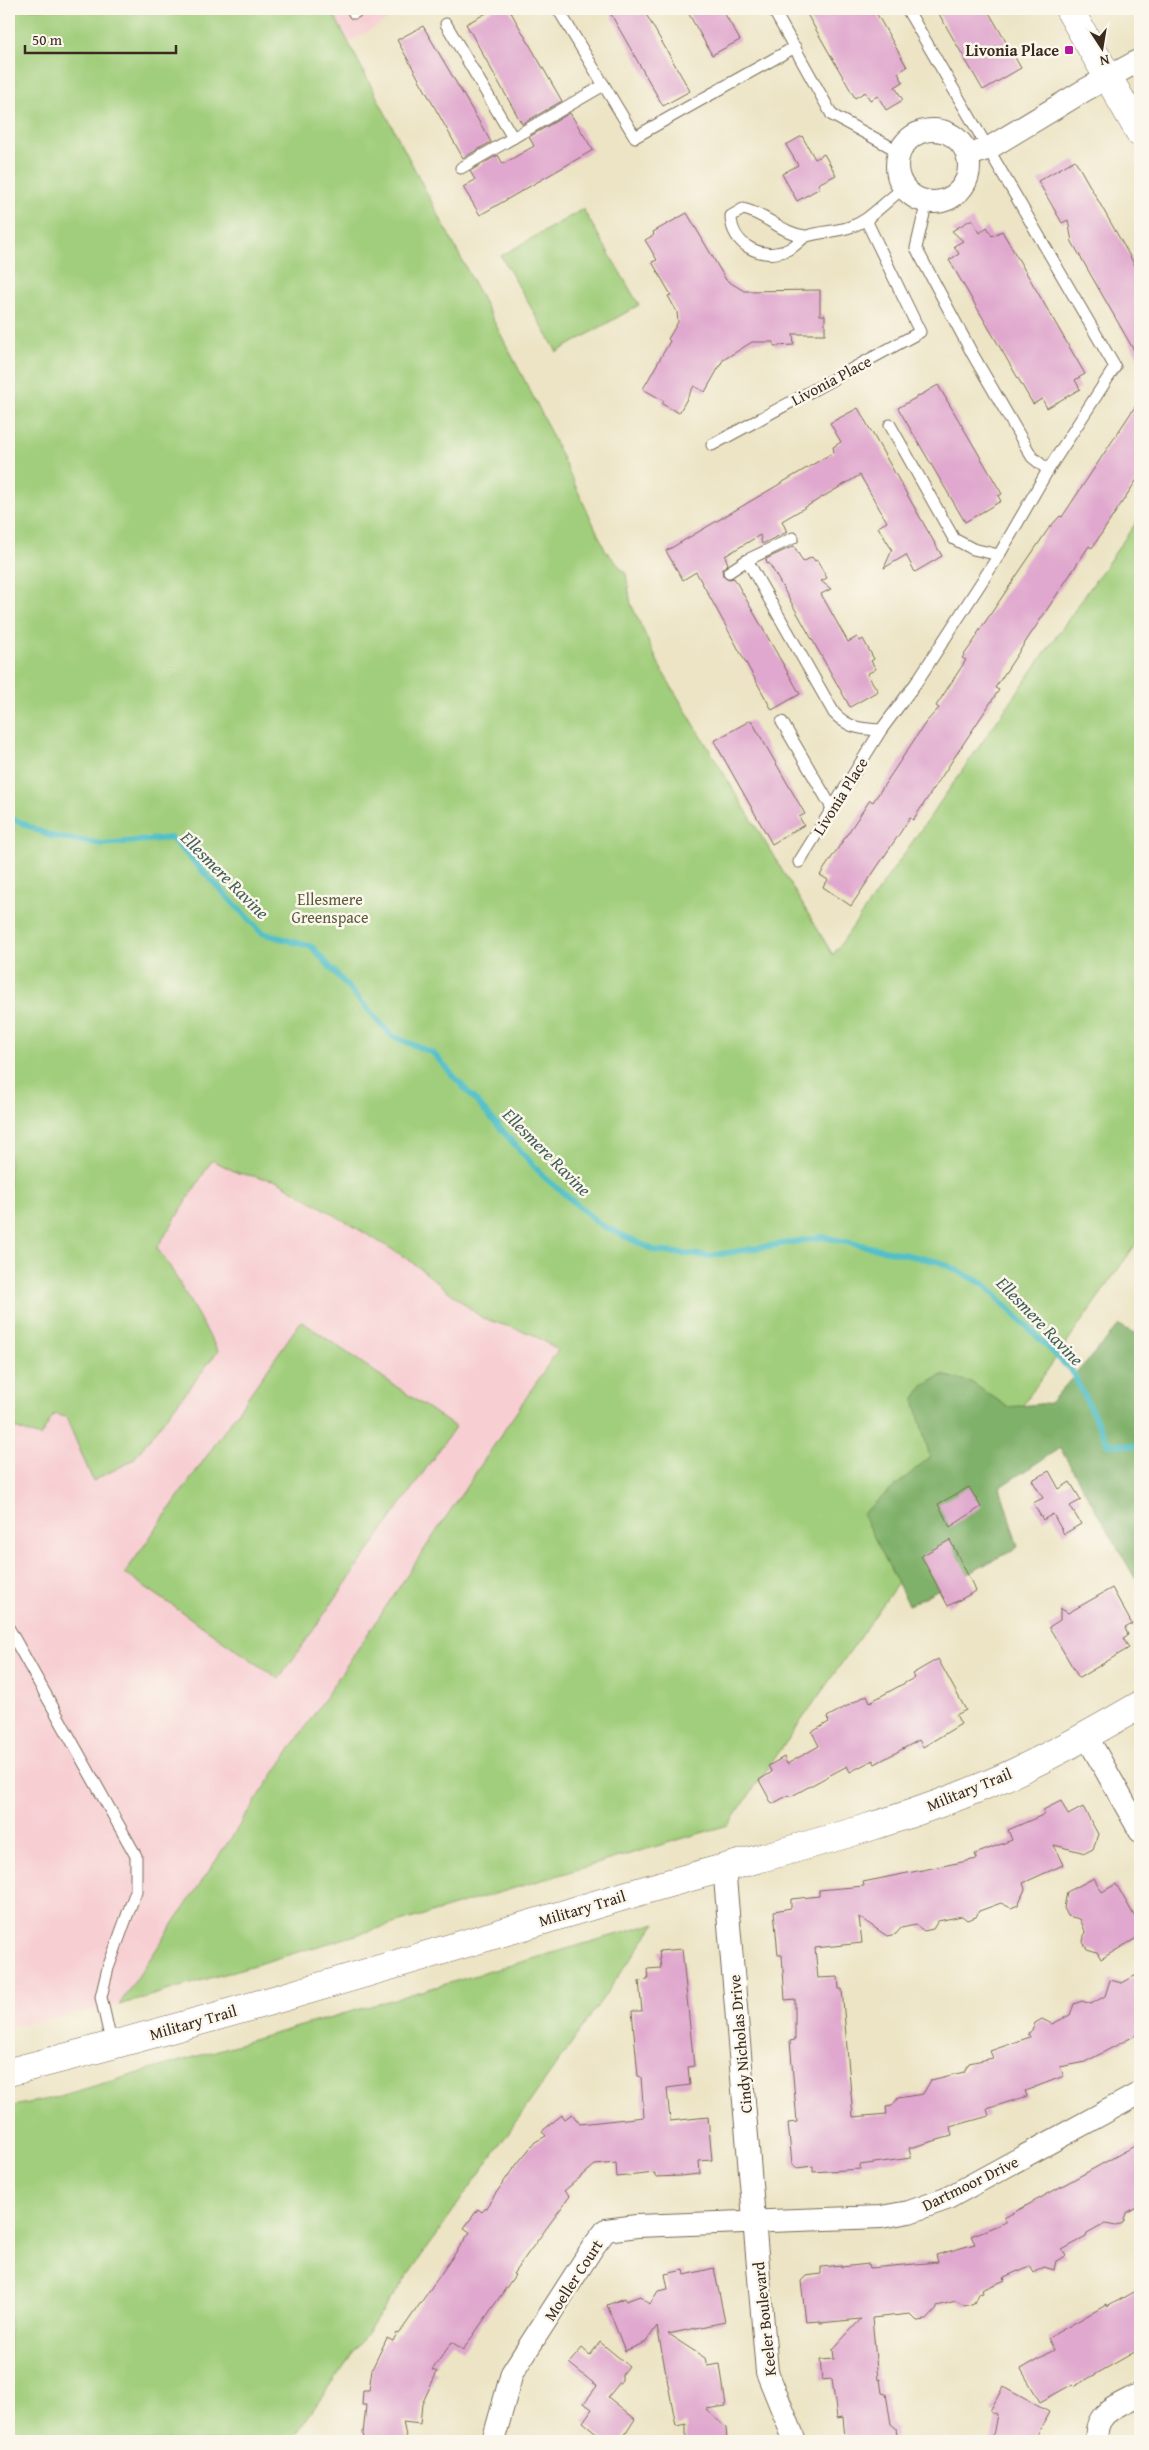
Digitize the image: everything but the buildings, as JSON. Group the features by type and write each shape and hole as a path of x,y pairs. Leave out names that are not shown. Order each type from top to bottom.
{"street":[{"path":"1069,9 1140,133"},
{"path":"968,156 989,148 1107,77 1140,60"},
{"path":"935,130 956,137 968,156 969,168 966,179 960,190 945,199 927,201 911,194 904,187 898,170 900,152 906,142 914,135 935,130"},
{"name":"Military Trail","path":"9,2072 112,2046 724,1866 866,1828 986,1786 1087,1736 1140,1705"},
{"path":"1087,1736 1140,1831"},
{"name":"Cindy Nicholas Drive","path":"724,1866 754,2222"},
{"name":"Dartmoor Drive","path":"754,2222 881,2217 909,2212 946,2198 1140,2093"},
{"name":"Moeller Court","path":"494,2438 512,2373 606,2230 637,2226 754,2222"},
{"name":"Keeler Boulevard","path":"754,2222 767,2372 795,2441"},
{"path":"1097,2441 1095,2428 1100,2418 1140,2394"}],"lane":[{"path":"352,9 354,13 361,9"},
{"path":"558,9 635,137 795,47"},
{"path":"773,9 832,115 900,152"},
{"name":"Livonia Place","path":"799,862 881,730 916,683 999,555 1048,470 1115,367 907,9"},
{"path":"446,24 513,138"},
{"path":"461,168 604,85"},
{"path":"805,236 788,250 774,255 759,253 738,240 733,234 731,216 743,209 756,212 793,235 805,236 844,230 866,220 904,187"},
{"path":"927,201 916,248 973,355 1032,457 1048,470"},
{"name":"Livonia Place","path":"712,445 920,332 866,220"},
{"path":"890,425 954,540 973,549 999,555"},
{"path":"729,572 747,560 793,538"},
{"path":"747,560 834,713 844,724 858,728 881,730"},
{"path":"782,722 832,808"},
{"path":"9,1629 136,1856 136,1891 108,1968 101,1997 112,2046"}],"shaded area":[{"path":"331,9 407,9 349,42"},
{"path":"220,1147 558,1350 119,2005 9,2027 9,1426 40,1436"}],"green space":[{"name":"Ellesmere Greenspace","path":"9,9 331,9 538,406 606,551 626,574 631,604 662,671 833,955 1140,517 1140,1238 728,1825 119,2005 558,1350 532,1334 482,1318 408,1259 278,1181 238,1173 212,1160 157,1248 169,1265 218,1351 133,1460 93,1481 66,1417 54,1414 40,1437 9,1426"},
{"path":"583,209 639,305 557,352 501,256"},
{"path":"301,1321 455,1427 279,1679 125,1573"},
{"path":"1119,1325 1140,1336 1140,1582 1135,1578 1060,1448 1000,1487 1018,1547 909,1605 862,1514 930,1457 914,1400 923,1386 942,1375 971,1382 1008,1407 1050,1403"},
{"path":"656,1923 291,2441 9,2441 9,2107 53,2098"}],"waterway":[{"name":"Ellesmere Ravine","path":"9,817 50,836 103,844 171,838 262,933 312,947 392,1036 433,1053 543,1176 601,1225 656,1251 709,1256 823,1237 940,1262 984,1284 1072,1371 1108,1444 1140,1446"}],"place":[{"name":"Livonia Place","path":"1069,50"}]}
